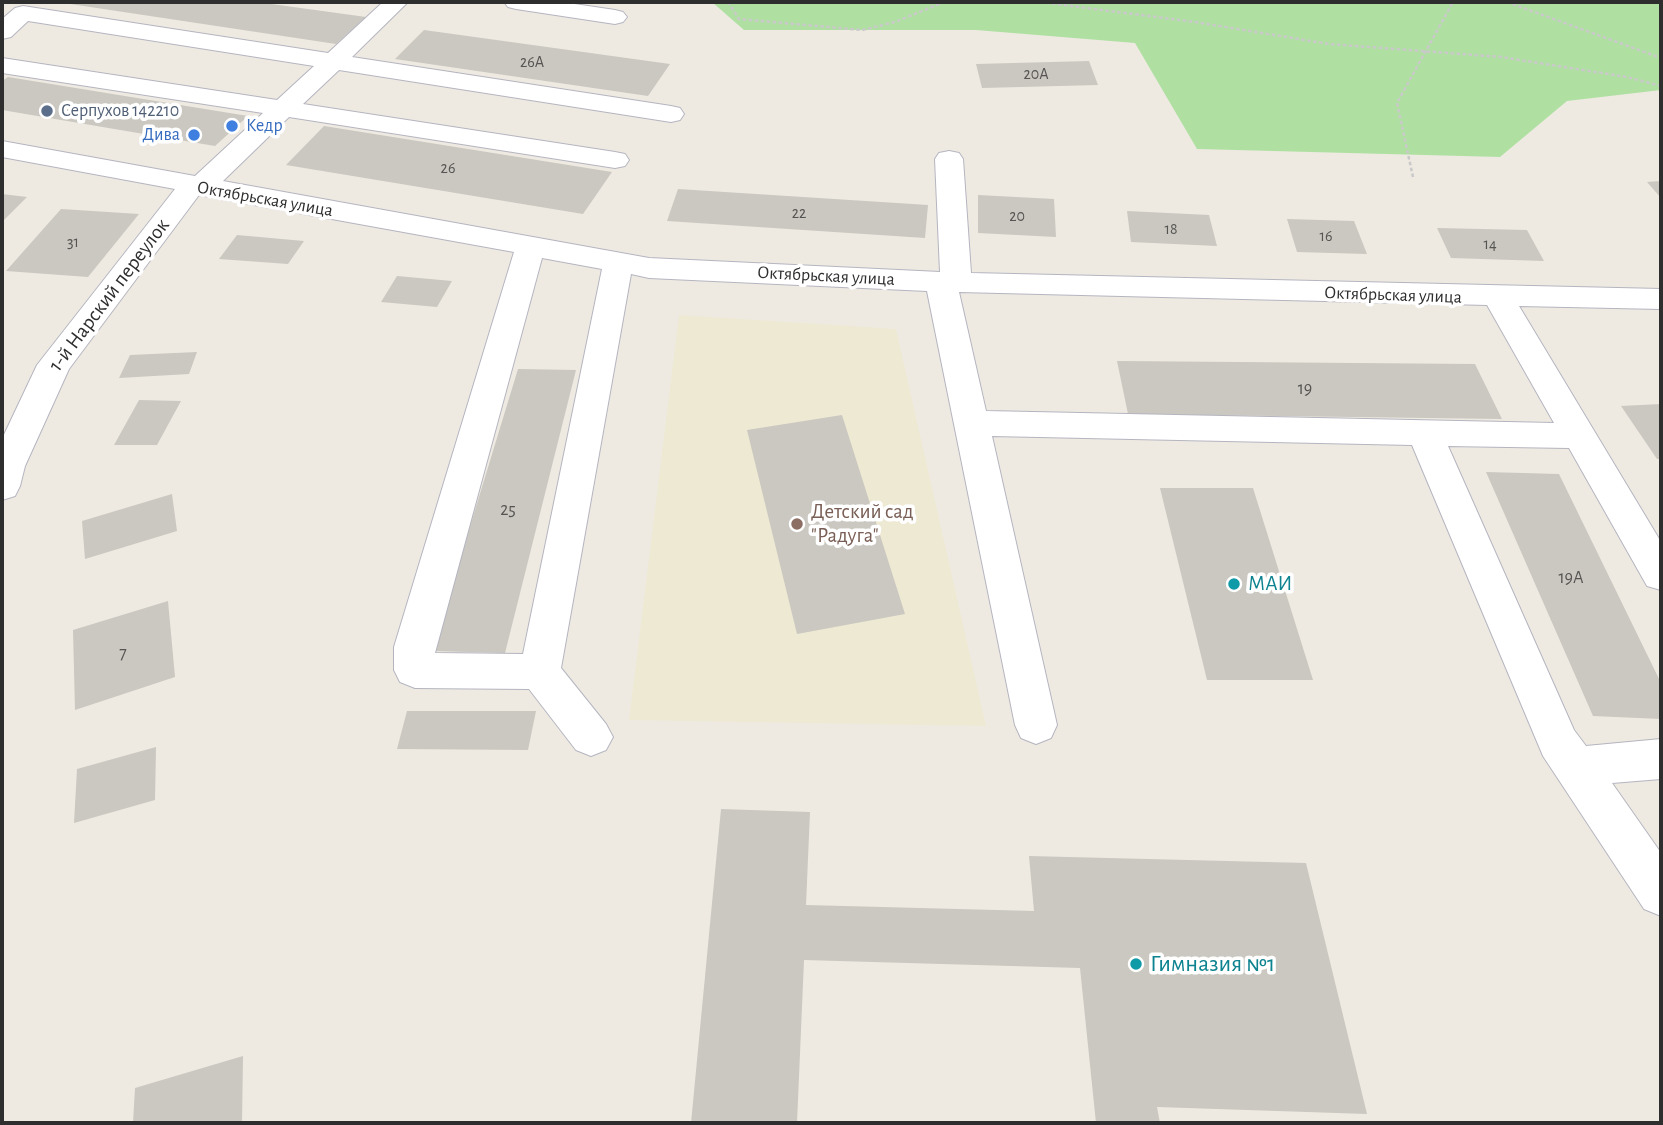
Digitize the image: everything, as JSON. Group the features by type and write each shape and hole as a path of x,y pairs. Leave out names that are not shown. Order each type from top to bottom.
{"street":[{"name":"1-й Нарский переулок","path":"2,486 7,466 54,365 196,187 396,2"},
{"path":"516,2 615,17"},
{"path":"2,32 23,13 671,114"},
{"path":"2,65 615,160"},
{"name":"Октябрьская улица","path":"2,149 196,187 649,268 948,282 1498,298 1661,299"},
{"path":"949,159 948,282 971,422 1036,725"},
{"path":"530,248 414,646 415,670 540,672"},
{"path":"591,737 540,672 618,263"},
{"path":"1498,298 1661,575"},
{"path":"971,422 1579,436"},
{"path":"1424,431 1558,742 1661,893"},
{"path":"1575,767 1661,759"}],"path":[{"path":"728,2 740,19 862,30 895,22 944,2"},
{"path":"1040,2 1195,22 1329,44 1501,57 1628,77 1661,86"},
{"path":"1413,177 1397,103 1453,2"},
{"path":"1507,2 1661,58"}],"shaded area":[{"name":"Детский сад \"Радуга\"","path":"679,315 896,329 986,726 629,720"}],"green space":[{"path":"712,2 1661,2 1661,90 1567,101 1500,157 1197,149 1135,43 976,30 744,30"}],"building":[{"path":"57,2 257,2 366,17 336,44"},
{"path":"424,30 670,64 648,96 395,59"},
{"path":"1089,61 1098,85 982,88 976,64"},
{"path":"8,77 248,116 215,146 2,110 2,81"},
{"path":"324,126 612,172 583,214 286,165"},
{"path":"1661,181 1661,198 1647,182"},
{"path":"678,189 928,205 925,238 667,221"},
{"path":"2,194 27,197 2,222"},
{"path":"978,195 1054,199 1056,237 978,233"},
{"path":"61,209 139,214 88,277 6,271"},
{"path":"1127,211 1209,215 1217,246 1131,242"},
{"path":"1287,219 1354,221 1367,254 1297,252"},
{"path":"1437,228 1527,230 1544,261 1451,258"},
{"path":"237,235 304,241 288,264 219,259"},
{"path":"397,276 452,281 437,307 381,302"},
{"path":"197,352 189,374 119,378 130,355"},
{"path":"1117,361 1475,364 1502,419 1128,414"},
{"path":"518,369 576,370 505,653 432,651"},
{"path":"139,400 181,401 157,445 114,445"},
{"path":"1661,404 1661,459 1657,459 1621,406"},
{"path":"842,415 905,614 797,634 747,430"},
{"path":"1486,472 1559,474 1661,683 1661,719 1593,716"},
{"name":"МАИ","path":"1160,488 1253,488 1313,680 1207,680"},
{"path":"172,494 177,531 85,559 82,521"},
{"path":"168,601 175,677 75,710 73,630"},
{"path":"407,711 536,711 528,750 397,749"},
{"path":"156,747 155,800 74,823 77,769"},
{"name":"Гимназия №1","path":"721,809 810,812 806,905 1034,911 1029,856 1306,863 1367,1114 1157,1107 1160,1123 1096,1123 1080,968 804,960 797,1123 691,1123"},
{"path":"243,1056 242,1123 133,1123 135,1088"}],"place":[{"name":"Серпухов 142210","path":"47,111"},
{"name":"Кедр","path":"232,126"},
{"name":"Дива","path":"194,135"},
{"name":"Детский сад \"Радуга\"","path":"797,524"},
{"name":"МАИ","path":"1234,584"},
{"name":"Гимназия №1","path":"1136,964"}]}
